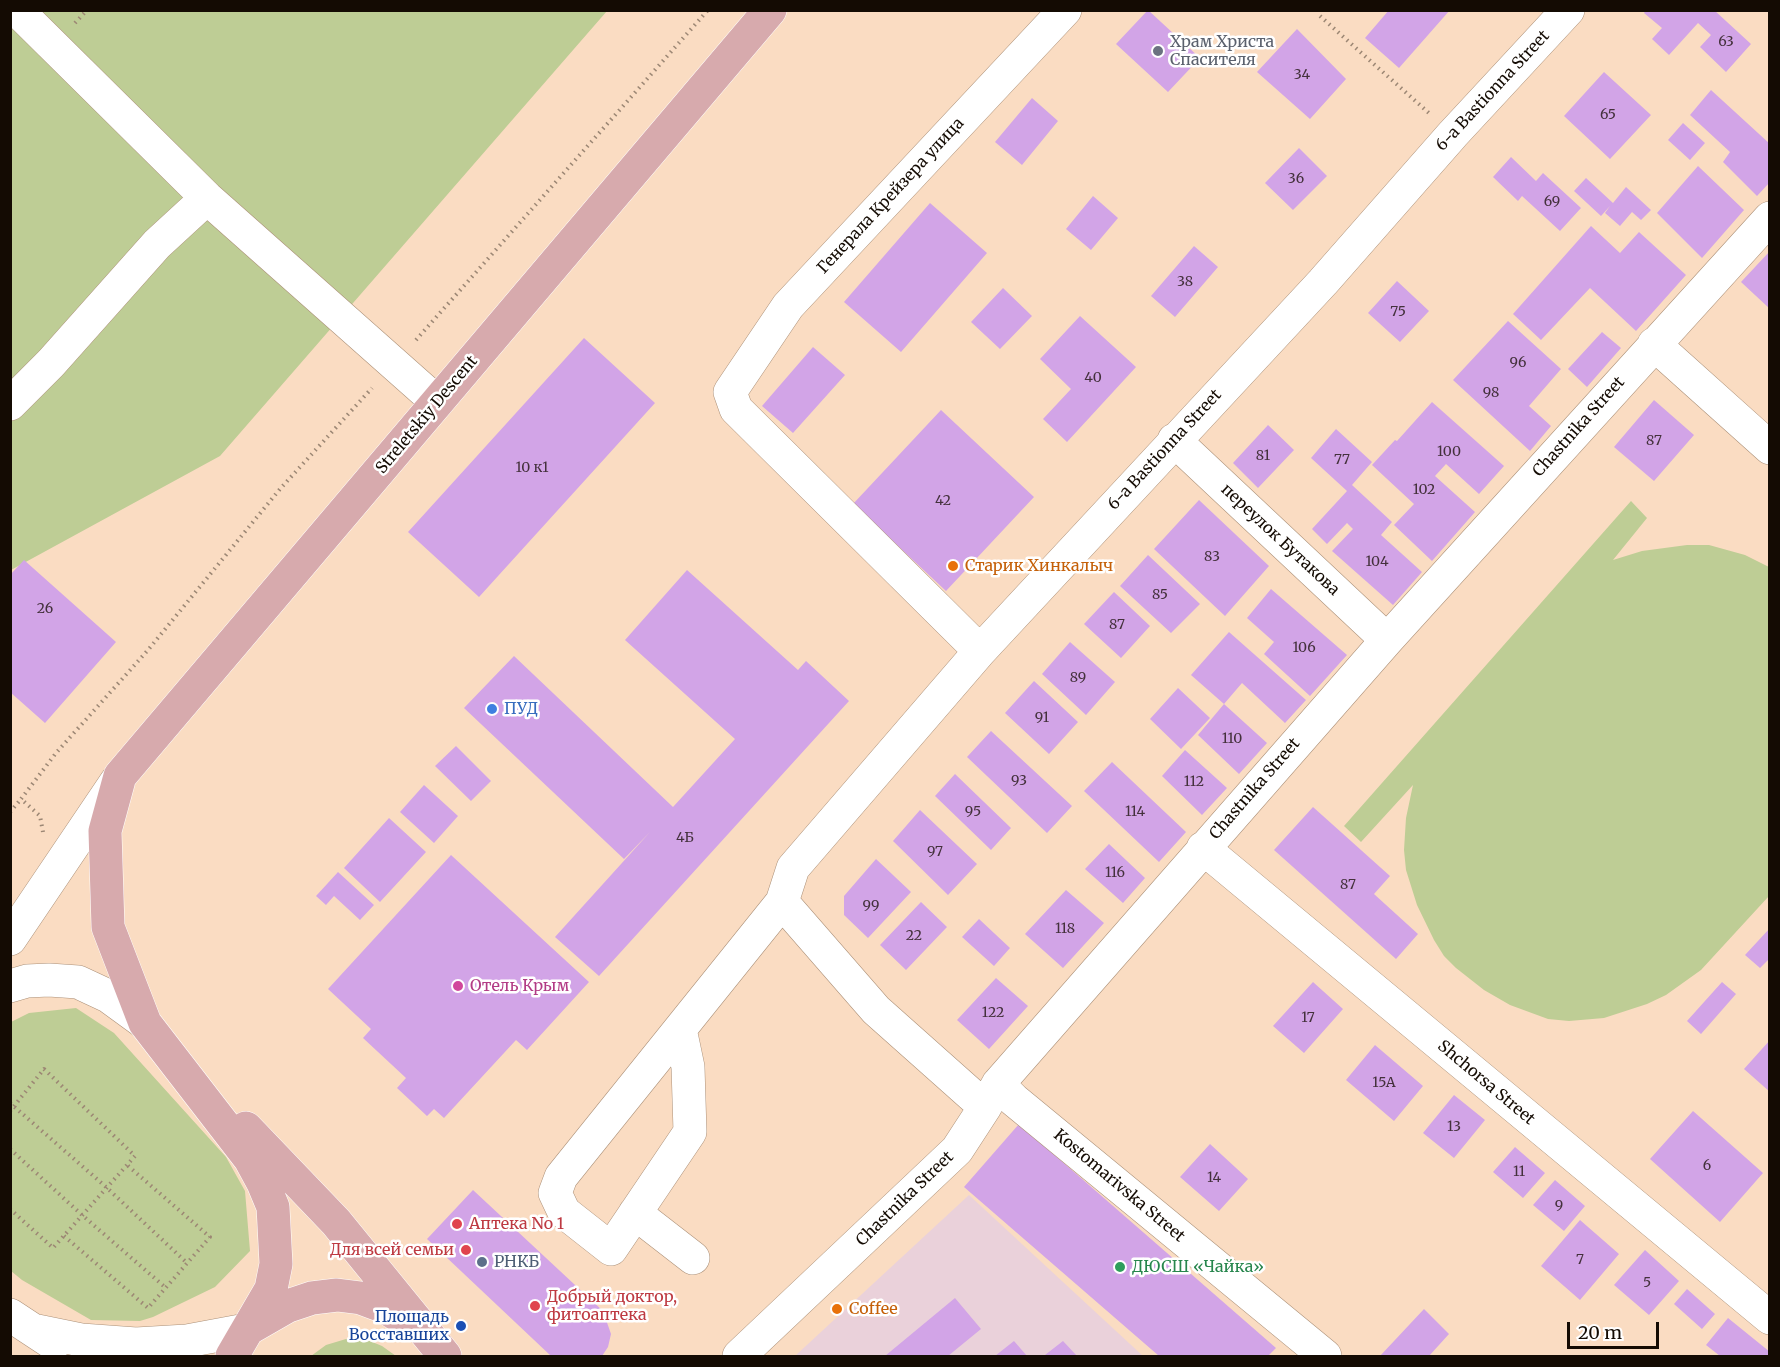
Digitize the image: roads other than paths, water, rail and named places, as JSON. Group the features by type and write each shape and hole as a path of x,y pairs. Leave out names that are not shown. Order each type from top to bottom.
{"main road":[{"name":"Streletskiy Descent","path":"145,1023 108,927 105,831 120,776 770,10"},
{"path":"145,1023 250,1160 273,1207 276,1264 271,1289 239,1343"},
{"path":"145,1023 336,1222 436,1345"},
{"path":"239,1343 288,1306 312,1298 336,1295 361,1298 385,1307 436,1345"}],"street":[{"path":"17,10 207,198 437,402"},
{"name":"Генерала Крейзера улица","path":"980,651 736,409 730,392 788,306 1065,10"},
{"name":"6-a Bastionna Street","path":"782,902 793,868 980,651 1323,282 1453,134 1568,10"},
{"path":"12,400 157,244 207,198"},
{"name":"Chastnika Street","path":"739,1356 957,1150 992,1095 1203,848 1387,640 1770,218"},
{"path":"340,315 437,402"},
{"path":"1654,344 1770,448"},
{"name":"переулок Бутакова","path":"1174,440 1387,640"},
{"path":"10,939 120,776"},
{"name":"Shchorsa Street","path":"1203,848 1770,1318"},
{"path":"680,1029 688,1067 690,1132 611,1249 564,1212 555,1193 561,1177 782,902"},
{"name":"Kostomarivska Street","path":"782,902 876,1010 992,1095 1014,1100 1325,1356"},
{"path":"10,986 27,981 78,982 108,996 145,1023"},
{"path":"635,1213 693,1258"},
{"path":"24,1323 81,1340 145,1344 188,1341 239,1343"},
{"path":"24,1323 70,1356"}],"place":[{"name":"Храм Христа Спасителя","path":"1158,51"},
{"name":"Старик Хинкалыч","path":"953,566"},
{"name":"ПУД","path":"492,709"},
{"name":"Отель Крым","path":"458,986"},
{"name":"Аптека No 1","path":"457,1224"},
{"name":"Для всей семьи","path":"466,1250"},
{"name":"РНКБ","path":"482,1262"},
{"name":"ДЮСШ «Чайка»","path":"1120,1267"},
{"name":"Добрый доктор, фитоаптека","path":"535,1306"},
{"name":"Coffee","path":"837,1309"},
{"name":"Площадь Восставших","path":"461,1326"}]}
